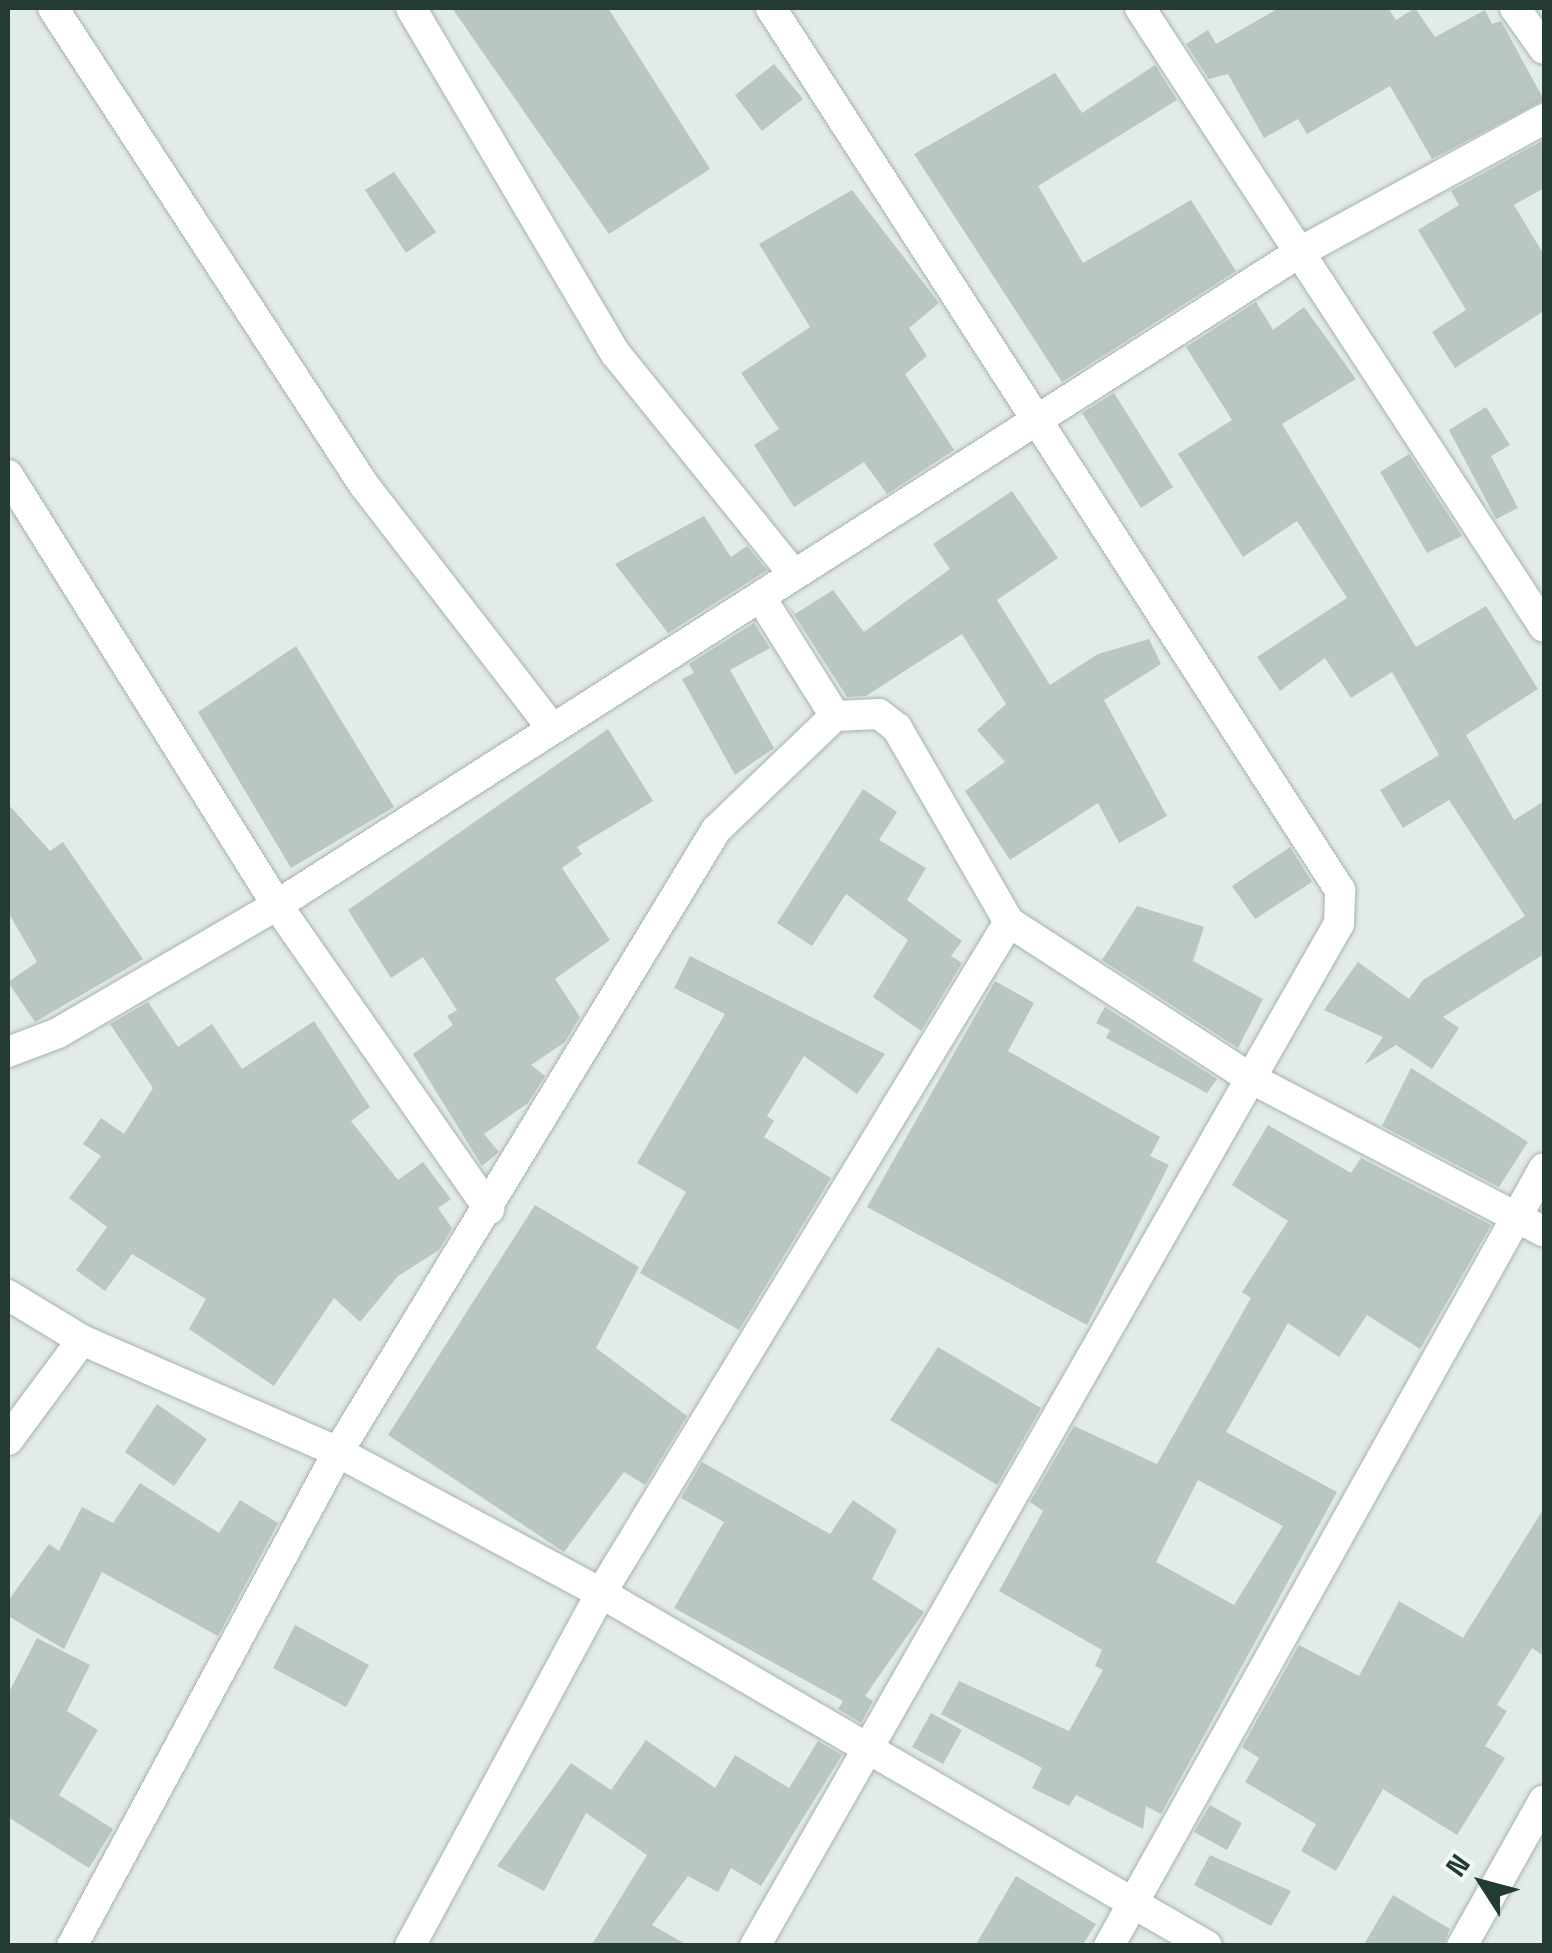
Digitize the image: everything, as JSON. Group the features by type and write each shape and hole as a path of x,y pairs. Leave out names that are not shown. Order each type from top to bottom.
{"street":[{"path":"53,8 364,486 552,728"},
{"path":"411,8 616,354 792,573"},
{"path":"755,1946 1338,924 1340,890 1046,422 771,8"},
{"path":"1140,8 1544,628"},
{"path":"1515,8 1544,49"},
{"path":"10,1046 58,1034 277,905 761,598 792,573 1046,422 1300,252 1544,119"},
{"path":"8,475 277,905 489,1208"},
{"path":"761,598 836,716"},
{"path":"72,1946 338,1452 716,830 836,716 879,714 897,728 1010,922 1250,1078 1533,1225"},
{"path":"410,1946 601,1593 1010,922"},
{"path":"1110,1946 1533,1225 1544,1168"},
{"path":"8,1295 82,1340 338,1452 601,1593 870,1745 1207,1946"},
{"path":"8,1440 82,1340"},
{"path":"1462,1946 1544,1800"}],"building":[{"path":"452,8 608,8 710,169 609,234"},
{"path":"1279,8 1388,8 1396,20 1415,8 1435,37 1485,10 1492,24 1501,21 1544,100 1432,159 1390,86 1307,134 1298,119 1264,138 1228,74 1209,79 1186,44 1208,30 1216,44"},
{"path":"774,64 803,99 762,131 735,95"},
{"path":"1155,65 1177,100 1038,186 1083,263 1191,200 1236,271 1062,382 914,154 1055,73 1082,113"},
{"path":"1544,140 1544,188 1514,205 1544,255 1544,311 1455,368 1432,332 1466,310 1418,230 1459,205 1451,191"},
{"path":"394,172 436,232 406,253 365,190"},
{"path":"852,190 939,303 909,328 927,356 905,374 954,450 887,494 864,462 794,507 754,445 779,429 741,373 810,327 759,244"},
{"path":"1256,302 1273,330 1304,307 1356,379 1282,424 1416,647 1486,606 1538,689 1466,735 1514,820 1544,801 1544,954 1443,1017 1459,1028 1432,1069 1396,1045 1364,1065 1383,1037 1324,1010 1358,962 1409,999 1423,980 1525,916 1449,800 1403,828 1380,790 1439,755 1392,672 1351,698 1325,658 1280,691 1257,657 1347,598 1297,521 1243,557 1178,454 1232,420 1186,347"},
{"path":"1114,393 1173,487 1141,508 1082,413"},
{"path":"1486,407 1510,445 1491,456 1518,508 1496,519 1449,430"},
{"path":"1409,454 1462,536 1427,553 1380,472"},
{"path":"1012,491 1058,558 997,600 1050,685 1098,654 1149,639 1161,664 1104,700 1167,816 1119,843 1098,803 1010,860 965,791 1005,762 977,730 1006,704 962,634 866,696 847,697 786,602 795,614 833,590 864,632 950,569 933,544"},
{"path":"704,516 731,557 747,546 767,570 668,633 615,564"},
{"path":"754,623 770,648 730,670 774,748 735,775 682,679 694,673 689,664"},
{"path":"296,646 394,807 291,868 198,712"},
{"path":"608,729 653,801 577,847 582,854 562,868 610,940 555,979 580,1017 565,1042 531,1065 545,1076 528,1103 484,1134 499,1152 482,1166 413,1054 453,1025 447,1016 457,1010 423,957 391,978 348,910"},
{"path":"863,789 897,812 879,840 926,868 907,900 962,941 951,956 962,963 921,1031 873,997 908,940 846,894 812,946 777,923"},
{"path":"8,804 50,851 63,842 143,959 35,1022 8,982 37,962 8,912"},
{"path":"1290,847 1312,882 1255,919 1232,886"},
{"path":"1137,906 1204,927 1193,961 1263,999 1238,1048 1102,960"},
{"path":"690,956 885,1054 857,1094 804,1056 767,1116 774,1121 764,1137 831,1178 739,1330 640,1273 686,1192 637,1163 725,1014 674,988"},
{"path":"995,981 1034,1003 1008,1051 1160,1137 1150,1156 1169,1165 1087,1325 867,1207"},
{"path":"148,1002 178,1047 212,1024 242,1069 314,1021 370,1107 351,1121 398,1180 423,1162 451,1199 438,1208 452,1228 439,1250 398,1276 360,1322 334,1298 274,1386 189,1329 206,1299 132,1254 105,1291 76,1270 107,1227 69,1198 101,1156 83,1144 101,1118 124,1134 153,1088 110,1024"},
{"path":"1105,1007 1217,1079 1207,1093 1106,1038 1110,1030 1096,1023"},
{"path":"1411,1068 1528,1142 1499,1187 1382,1126"},
{"path":"1268,1125 1351,1173 1361,1158 1491,1225 1420,1349 1367,1315 1339,1357 1288,1323 1226,1432 1337,1492 1161,1814 1146,1806 1143,1829 1076,1795 1069,1806 1032,1788 1042,1768 941,1714 959,1681 1069,1731 1103,1670 1095,1666 1102,1650 999,1591 1043,1511 1030,1502 1074,1426 1157,1464 1251,1298 1242,1292 1288,1221 1232,1185","holes":["1198,1480 1283,1526 1234,1605 1156,1562"]},
{"path":"535,1205 639,1267 596,1348 687,1416 645,1485 624,1472 564,1552 388,1435"},
{"path":"938,1347 1041,1408 997,1485 890,1420"},
{"path":"157,1404 207,1439 174,1486 125,1452"},
{"path":"702,1462 830,1534 853,1500 897,1530 872,1579 924,1612 865,1696 873,1701 861,1723 838,1709 843,1701 674,1608 724,1522 681,1498"},
{"path":"140,1483 219,1533 240,1500 278,1523 218,1636 102,1572 64,1649 8,1616 8,1601 49,1544 59,1551 82,1507 113,1523"},
{"path":"1544,1508 1544,1656 1532,1648 1497,1705 1507,1711 1485,1746 1505,1758 1457,1835 1383,1789 1336,1871 1301,1851 1316,1824 1245,1782 1259,1758 1242,1747 1299,1645 1359,1676 1399,1601 1463,1638"},
{"path":"295,1625 369,1665 346,1707 273,1668"},
{"path":"37,1638 90,1665 67,1711 98,1730 59,1795 113,1829 89,1868 8,1817 8,1694"},
{"path":"931,1713 962,1730 943,1764 912,1747"},
{"path":"646,1740 715,1788 735,1755 789,1788 818,1741 842,1755 761,1886 731,1868 718,1892 688,1876 652,1925 689,1946 591,1946 647,1855 586,1813 544,1891 497,1866 571,1763 611,1790"},
{"path":"1210,1805 1242,1823 1227,1850 1194,1832"},
{"path":"1210,1855 1291,1891 1271,1926 1194,1885"},
{"path":"1016,1876 1096,1924 1082,1946 975,1946"},
{"path":"1393,1895 1450,1929 1443,1946 1363,1946"}]}
